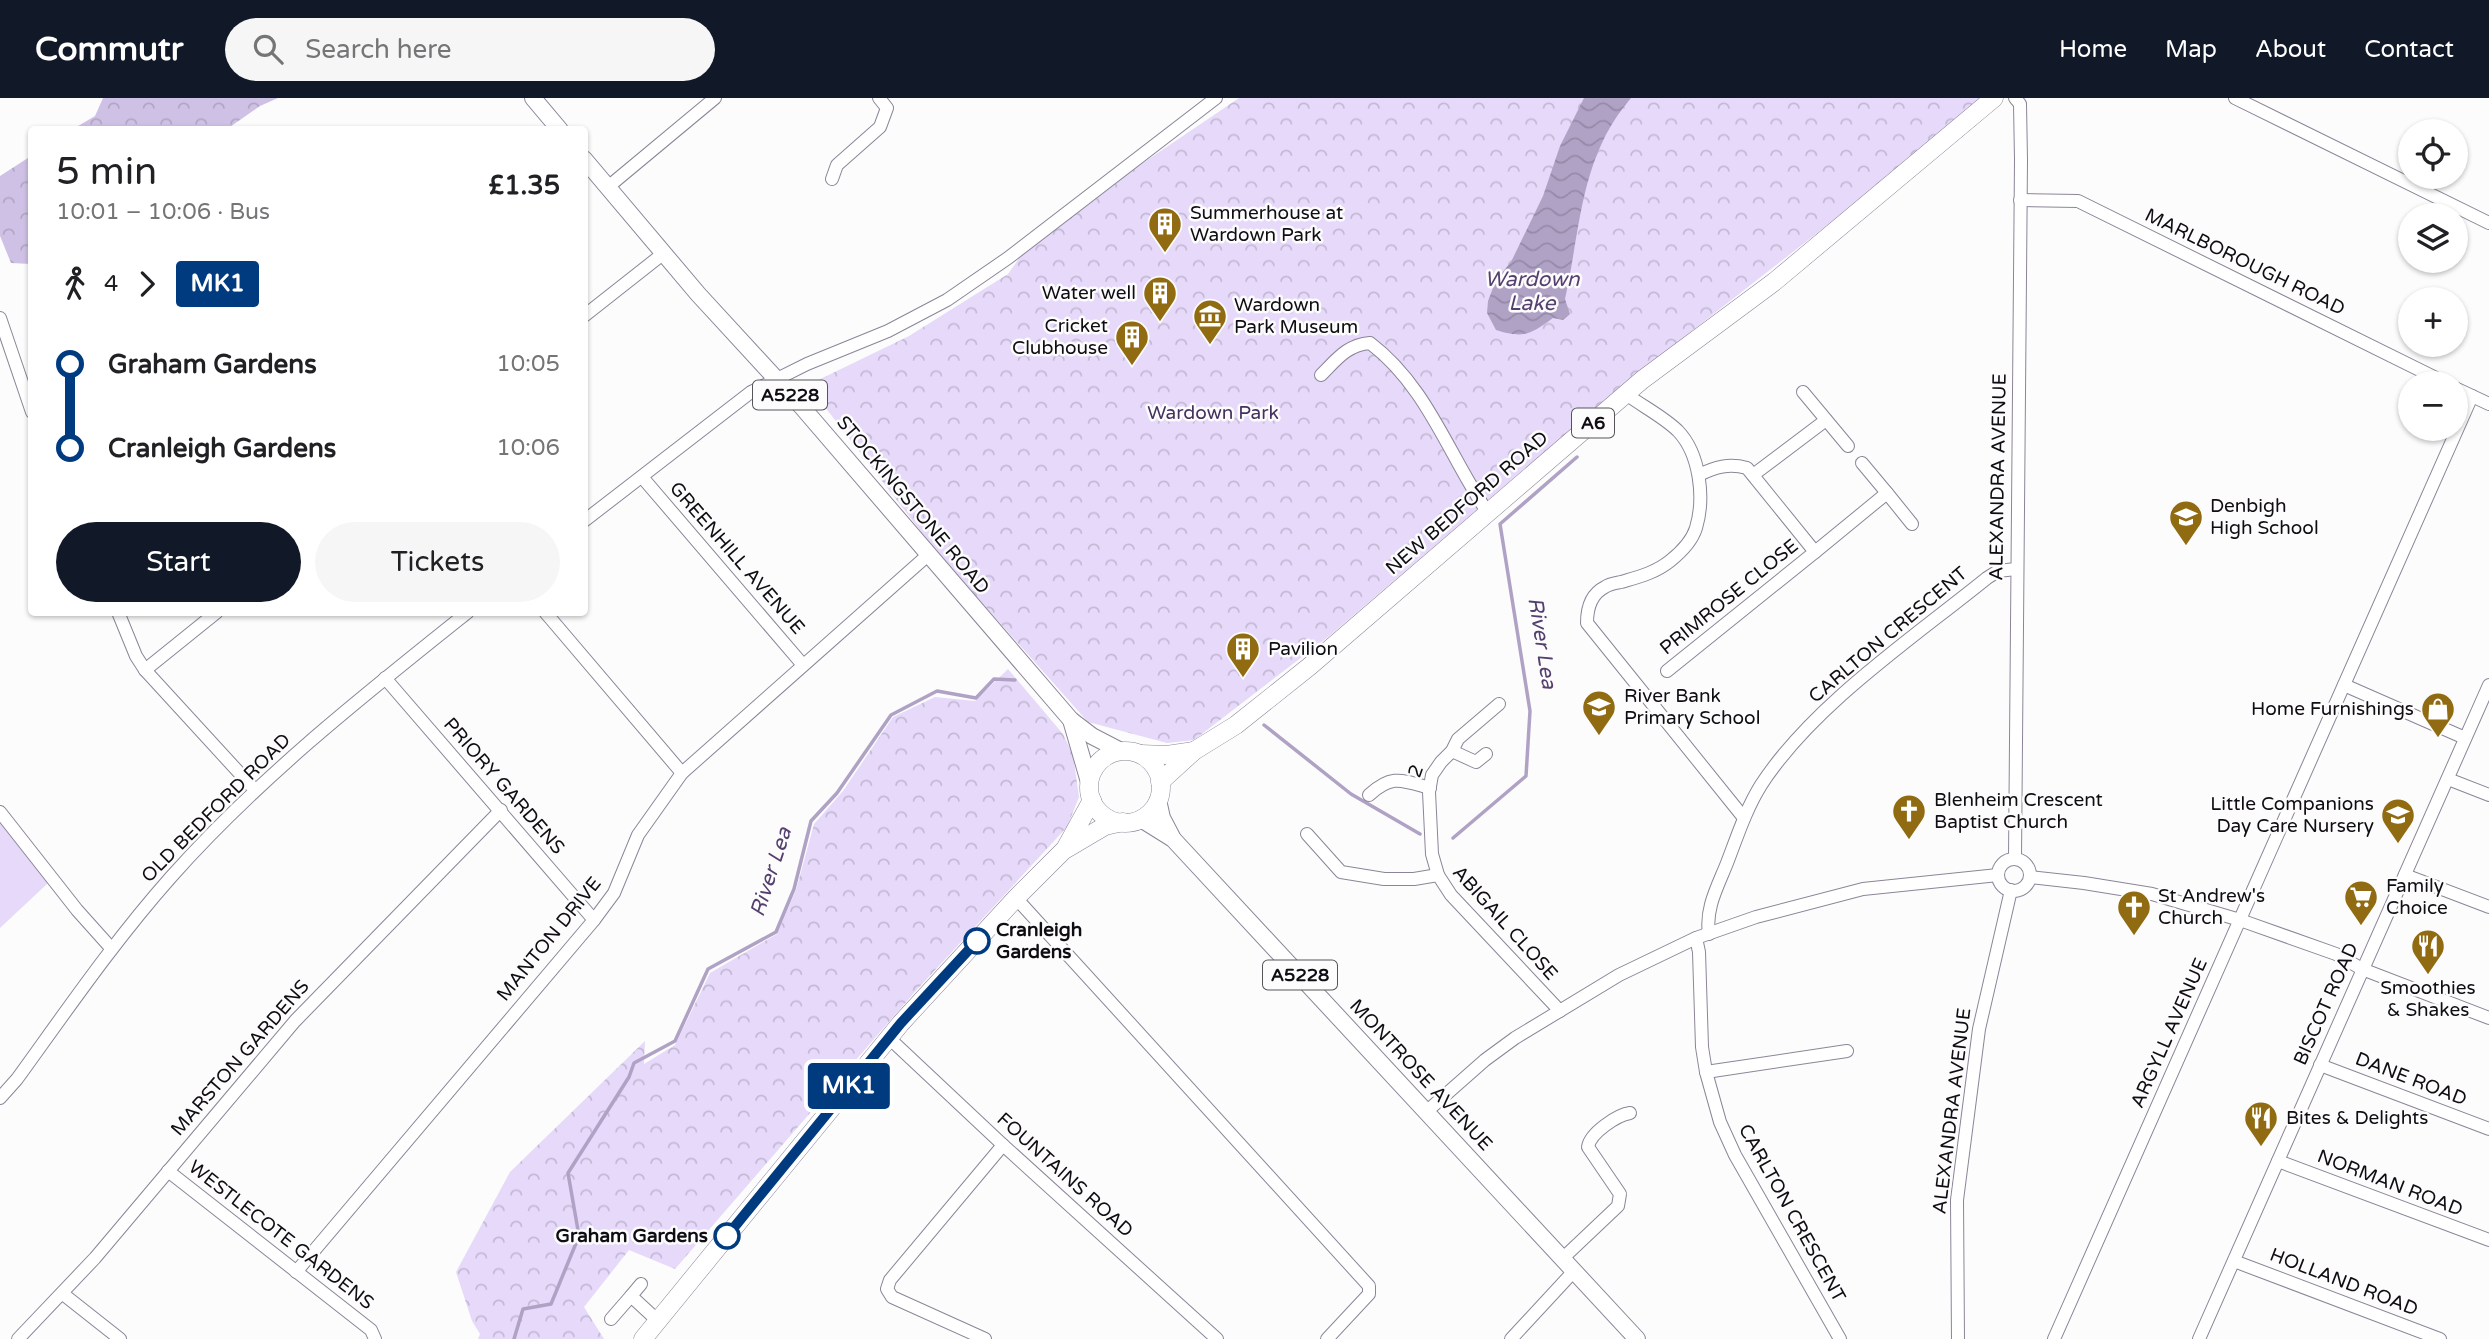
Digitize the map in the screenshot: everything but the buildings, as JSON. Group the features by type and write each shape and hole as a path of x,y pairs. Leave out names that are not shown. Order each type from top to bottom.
{"highway":[{"name":"NEW BEDFORD ROAD","path":"1160,782 1194,751 1236,724 1310,666 1626,394 1774,282 1994,98"},
{"path":"643,1339 889,1038 1016,898 1065,849 1105,826 1141,819 1154,808 1160,782 1157,770 1150,761 1140,754 1121,751 1109,754 1100,761 1093,771 1091,791 1065,849"},
{"name":"NEW BEDFORD ROAD","path":"1140,754 1167,755 1194,751"},
{"path":"1091,791 1104,816 1123,822"}],"main road":[{"path":"533,98 556,126"},
{"name":"STOCKINGSTONE ROAD","path":"588,164 1071,720 1121,751"},
{"name":"STOCKINGSTONE ROAD","path":"1071,720 1091,791"},
{"name":"MONTROSE AVENUE","path":"1158,800 1162,818 1173,839"},
{"name":"MONTROSE AVENUE","path":"1141,819 1173,839 1637,1339"}],"street":[{"path":"608,187 715,98"},
{"path":"832,179 837,165 880,127 887,108 879,98"},
{"path":"588,518 751,392 775,379 888,331 947,300 1216,98"},
{"name":"ALEXANDRA AVENUE","path":"2015,98 2020,104 2015,859"},
{"path":"2235,98 2489,223"},
{"name":"MARLBOROUGH ROAD","path":"2020,200 2078,201 2422,371"},
{"path":"588,313 664,253"},
{"path":"0,318 28,400"},
{"path":"1321,375 1347,349 1357,344 1370,343 1391,359 1424,403 1488,513"},
{"path":"1803,392 1848,446"},
{"path":"1626,394 1678,431 1691,450 1699,474 1696,528 1686,545 1670,561 1647,575 1605,587 1592,598 1587,612 1587,623 1744,818"},
{"path":"2468,394 2489,404"},
{"name":"ARGYLL AVENUE","path":"2054,1339 2472,396"},
{"path":"1699,474 1714,468 1735,465 1747,468 1754,475 1826,420"},
{"path":"1862,463 1912,524"},
{"name":"PRIMROSE CLOSE","path":"1754,475 1815,552"},
{"name":"GREENHILL AVENUE","path":"642,477 803,664"},
{"name":"PRIMROSE CLOSE","path":"1667,671 1887,493"},
{"name":"MANTON DRIVE","path":"296,1272 594,920 614,893 638,835 682,773 928,555"},
{"name":"CARLTON CRESCENT","path":"1840,1339 1735,1155 1720,1122 1702,1046 1699,952 1702,936 1708,911 1744,818 1760,787 1775,767 1830,706 1987,578 1998,571 2016,569"},
{"path":"120,616 136,656 145,670 255,790"},
{"path":"145,670 212,616"},
{"name":"OLD BEDFORD ROAD","path":"0,1098 25,1068 111,948 170,877 255,790 322,730 463,616"},
{"path":"548,616 682,773"},
{"name":"PRIORY GARDENS","path":"385,678 594,920"},
{"path":"2344,685 2465,738"},
{"name":"BISCOT ROAD","path":"2199,1339 2489,686"},
{"name":"2","path":"1438,875 1432,854 1432,762 1452,751 1458,740 1499,704"},
{"path":"1452,751 1476,762 1486,754"},
{"path":"2448,779 2489,795"},
{"path":"1368,795 1384,782 1391,780 1430,788"},
{"name":"MARSTON GARDENS","path":"18,1339 95,1258 295,1021 501,810"},
{"path":"0,812 77,910 111,948"},
{"name":"ABIGAIL CLOSE","path":"1307,834 1341,872 1384,879 1414,879 1438,875 1451,895 1560,1011"},
{"path":"2015,859 2028,866 2030,877 2025,886 2016,891 2002,885 1998,876 1998,870 2005,862 2015,859"},
{"path":"2405,875 2489,907"},
{"path":"1426,1112 1485,1060 1515,1038 1619,975 1702,936 1780,910 1863,889 1998,876"},
{"path":"2030,877 2152,894 2240,920 2336,954 2362,969 2489,1018"},
{"name":"ALEXANDRA AVENUE","path":"1958,1339 1957,1200 1979,1030 2011,890"},
{"path":"1016,898 1369,1286 1369,1294 1327,1339"},
{"name":"FOUNTAINS ROAD","path":"889,1038 1003,1146 1217,1339"},
{"path":"1706,1072 1847,1051"},
{"name":"DANE ROAD","path":"2320,1065 2489,1129"},
{"path":"1562,1259 1618,1206 1620,1194 1588,1147 1589,1140 1616,1119 1630,1113"},
{"path":"985,1339 892,1297 887,1289 890,1280 1003,1146"},
{"name":"NORMAN ROAD","path":"2278,1161 2489,1240"},
{"name":"WESTLECOTE GARDENS","path":"168,1171 373,1335"},
{"name":"HOLLAND ROAD","path":"2234,1261 2440,1339"},
{"path":"1511,1339 1574,1271"},
{"path":"611,1319 641,1284"},
{"path":"62,1294 120,1339"},
{"path":"631,1297 658,1321"}],"green space":[{"path":"103,98 278,98 260,106 231,126 78,126 95,116"},
{"name":"Wardown Park","path":"1239,98 1990,98 1629,380 1328,637 1194,740 1167,743 1088,722 936,551 808,385 909,336 1008,274 1035,236"},
{"path":"28,158 28,264 11,263 0,236 0,176"},
{"path":"1008,669 1063,734 1073,755 1079,797 1067,827 913,994 675,1269 629,1250 584,1307 604,1339 478,1339 480,1334 472,1321 456,1272 510,1172 645,1041 644,1064 675,1045 710,973 777,934 796,890 814,824 843,791 893,717 935,697 975,701"},
{"path":"0,820 48,883 0,928"}],"water":[{"name":"Wardown Lake","path":"1584,98 1631,98 1601,144 1592,169 1579,219 1565,299 1570,314 1563,320 1553,318 1527,333 1514,334 1496,330 1487,313 1488,301 1496,280 1511,262 1543,196 1560,146"}],"waterway":[{"name":"River Lea","path":"1453,838 1526,776 1530,711 1500,524 1577,457"},
{"name":"River Lea","path":"514,1339 523,1309 551,1304 579,1236 568,1173 629,1077 634,1063 675,1041 708,969 776,932 794,889 811,821 837,793 891,715 937,691 976,698 994,679 1015,680"},
{"name":"River Lea","path":"1264,725 1351,794 1420,834"}],"bus line":[{"name":"MK1","path":"727,1236 901,1023 977,941"}],"place":[{"name":"Summerhouse at Wardown Park","path":"1165,254"},
{"name":"Water well","path":"1160,323"},
{"name":"Wardown Park Museum","path":"1210,346"},
{"name":"Cricket Clubhouse","path":"1132,367"},
{"name":"Denbigh High School","path":"2186,547"},
{"name":"Pavilion","path":"1243,679"},
{"name":"River Bank Primary School","path":"1599,737"},
{"name":"Home Furnishings","path":"2438,739"},
{"name":"Blenheim Crescent Baptist Church","path":"1909,841"},
{"name":"Little Companions Day Care Nursery","path":"2398,845"},
{"name":"Family Choice","path":"2361,927"},
{"name":"St Andrew's Church","path":"2134,937"},
{"name":"Cranleigh Gardens","path":"977,941"},
{"name":"Smoothies & Shakes","path":"2428,976"},
{"name":"Bites & Delights","path":"2261,1148"},
{"name":"Graham Gardens","path":"727,1236"}]}
